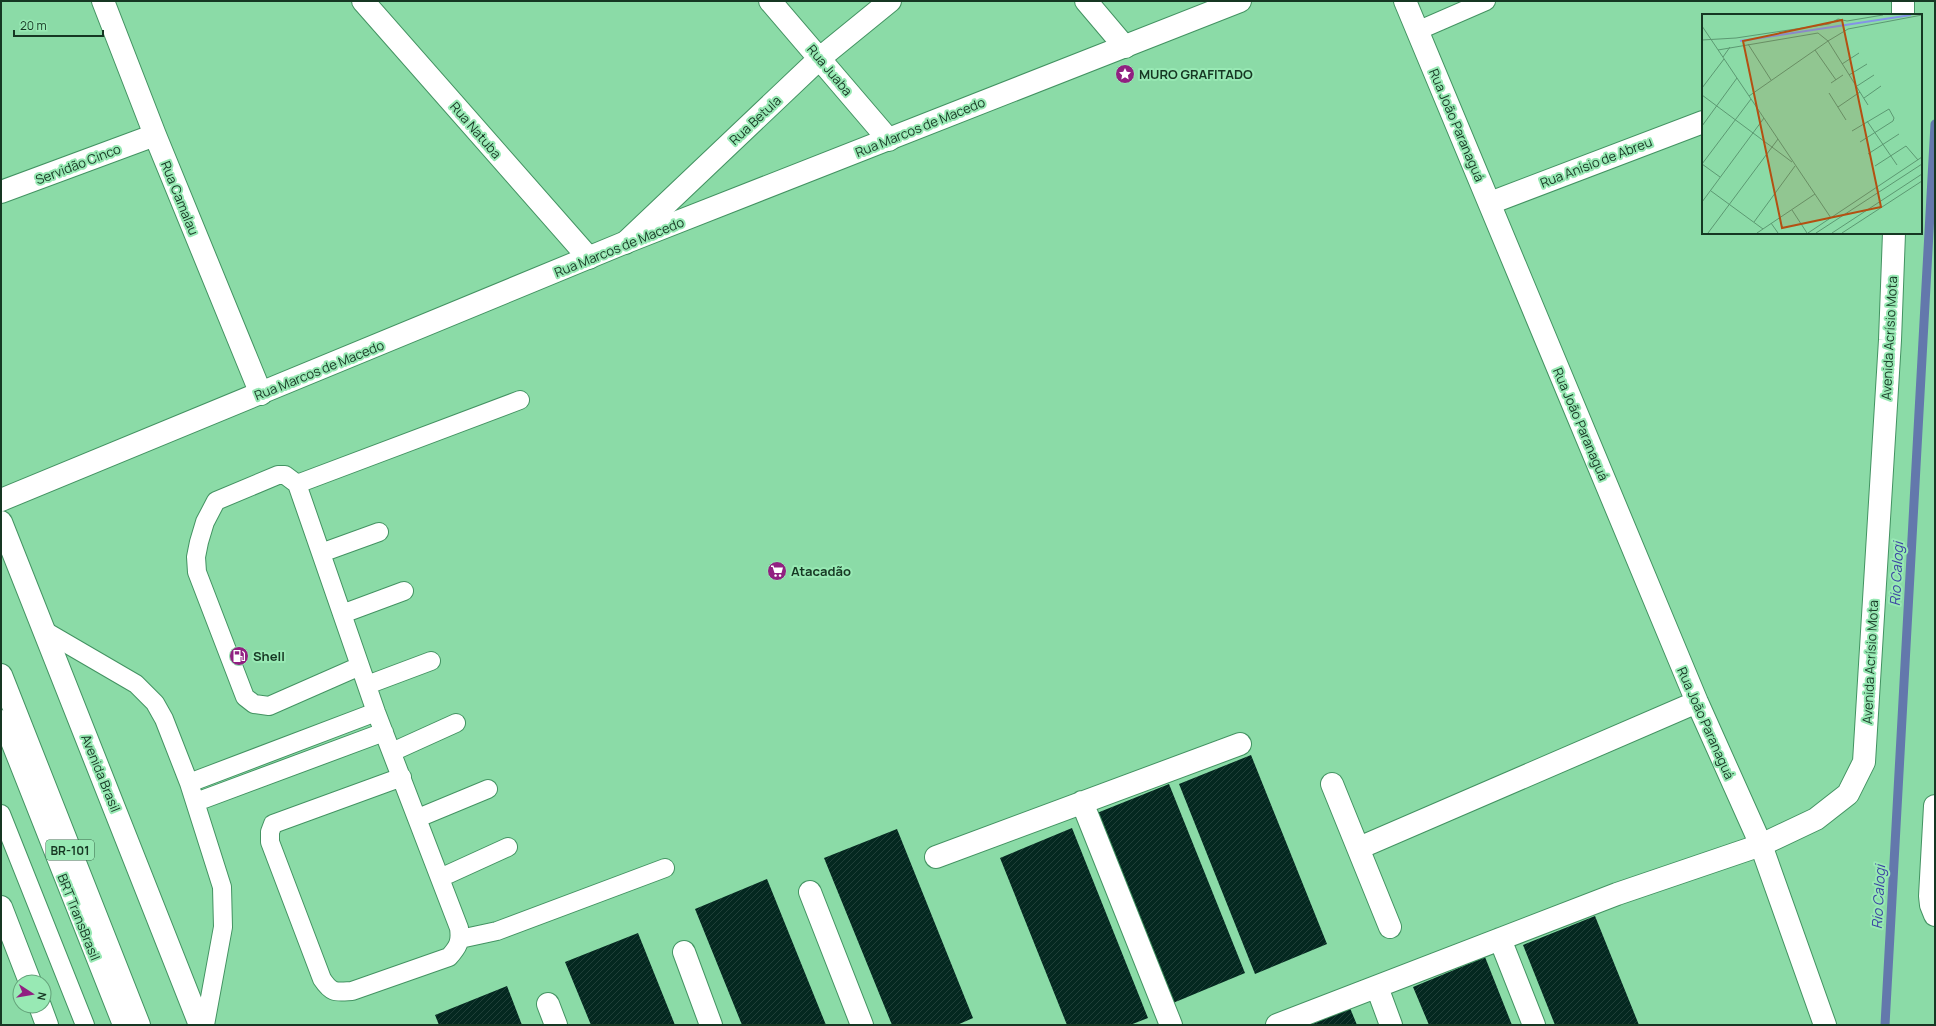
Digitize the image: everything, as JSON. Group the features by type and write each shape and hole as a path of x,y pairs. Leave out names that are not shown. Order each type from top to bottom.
{"main road":[{"name":"Rua Camalau","path":"103,1 154,135 261,394"},
{"name":"Rua Natuba","path":"363,1 590,258"},
{"name":"Rua Juaba","path":"770,1 820,58 888,140"},
{"name":"Rua Betula","path":"624,243 820,58 890,1"},
{"path":"1086,1 1125,46"},
{"name":"Rua Marcos de Macedo","path":"1,500 624,243 1240,1"},
{"name":"Rua João Paranaguá","path":"1405,1 1696,702 1761,845"},
{"path":"1903,1 1903,14"},
{"name":"Rua Anísio de Abreu","path":"1490,203 1702,122"},
{"name":"Servidão Cinco","path":"1,192 154,135"},
{"name":"Avenida Acrísio Mota","path":"1277,1025 1617,894 1761,845 1816,820 1848,794 1864,762 1890,340 1894,234"},
{"name":"Avenida Brasil","path":"1,522 200,1025"},
{"name":"BR-101","path":"1,675 139,1025"},
{"path":"1359,848 1696,702"},
{"path":"936,857 1240,744"},
{"path":"1332,784 1390,927"},
{"path":"1082,802 1171,1025"},
{"path":"1935,806 1930,896 1931,905 1935,915"},
{"path":"1761,845 1825,1025"},
{"path":"810,892 862,1025"},
{"path":"1,907 27,974"},
{"path":"1500,939 1534,1025"},
{"path":"684,952 711,1025"},
{"path":"1377,987 1391,1025"},
{"path":"548,1004 556,1025"},
{"path":"43,1014 47,1025"}],"lane":[{"path":"1418,31 1486,1"},
{"path":"297,484 520,400"},
{"path":"360,666 269,706 254,704 245,697 197,572 196,557 199,542 205,522 216,501 278,475 285,475 297,484 376,712 402,777 418,818 459,928 460,939 458,947 448,957 352,991 335,992 329,989 322,979 270,842 270,832 273,824 402,777"},
{"path":"321,553 380,532"},
{"path":"342,614 404,591"},
{"path":"45,631 136,684 155,703 164,719 196,802 222,887 224,907 223,927 205,1025"},
{"path":"367,685 431,661"},
{"path":"189,783 376,712"},
{"name":"BRT TransBrasil","path":"1,719 122,1025"},
{"path":"392,752 456,723"},
{"path":"196,802 384,732"},
{"path":"418,818 488,789"},
{"path":"1,814 85,1025"},
{"path":"440,878 508,847"},
{"path":"460,939 497,931 665,868"}],"building":[{"path":"1251,755 1327,944 1255,974 1179,784"},
{"path":"1169,784 1245,973 1173,1003 1097,813"},
{"path":"1072,828 1148,1018 1130,1025 1067,1025 1000,858"},
{"path":"897,829 973,1018 957,1025 892,1025 824,858"},
{"path":"767,879 826,1025 742,1025 695,909"},
{"path":"1595,916 1639,1025 1555,1025 1523,945"},
{"path":"638,933 675,1025 591,1025 565,962"},
{"path":"1485,957 1512,1025 1429,1025 1413,987"},
{"path":"507,986 522,1025 439,1025 435,1015"},
{"path":"1350,1008 1357,1025 1310,1025"}],"waterway":[{"name":"Rio Calogi","path":"1885,1025 1935,124"}],"place":[{"name":"MURO GRAFITADO","path":"1125,74"},
{"name":"Atacadão","path":"777,571"},
{"name":"Shell","path":"239,656"}]}
